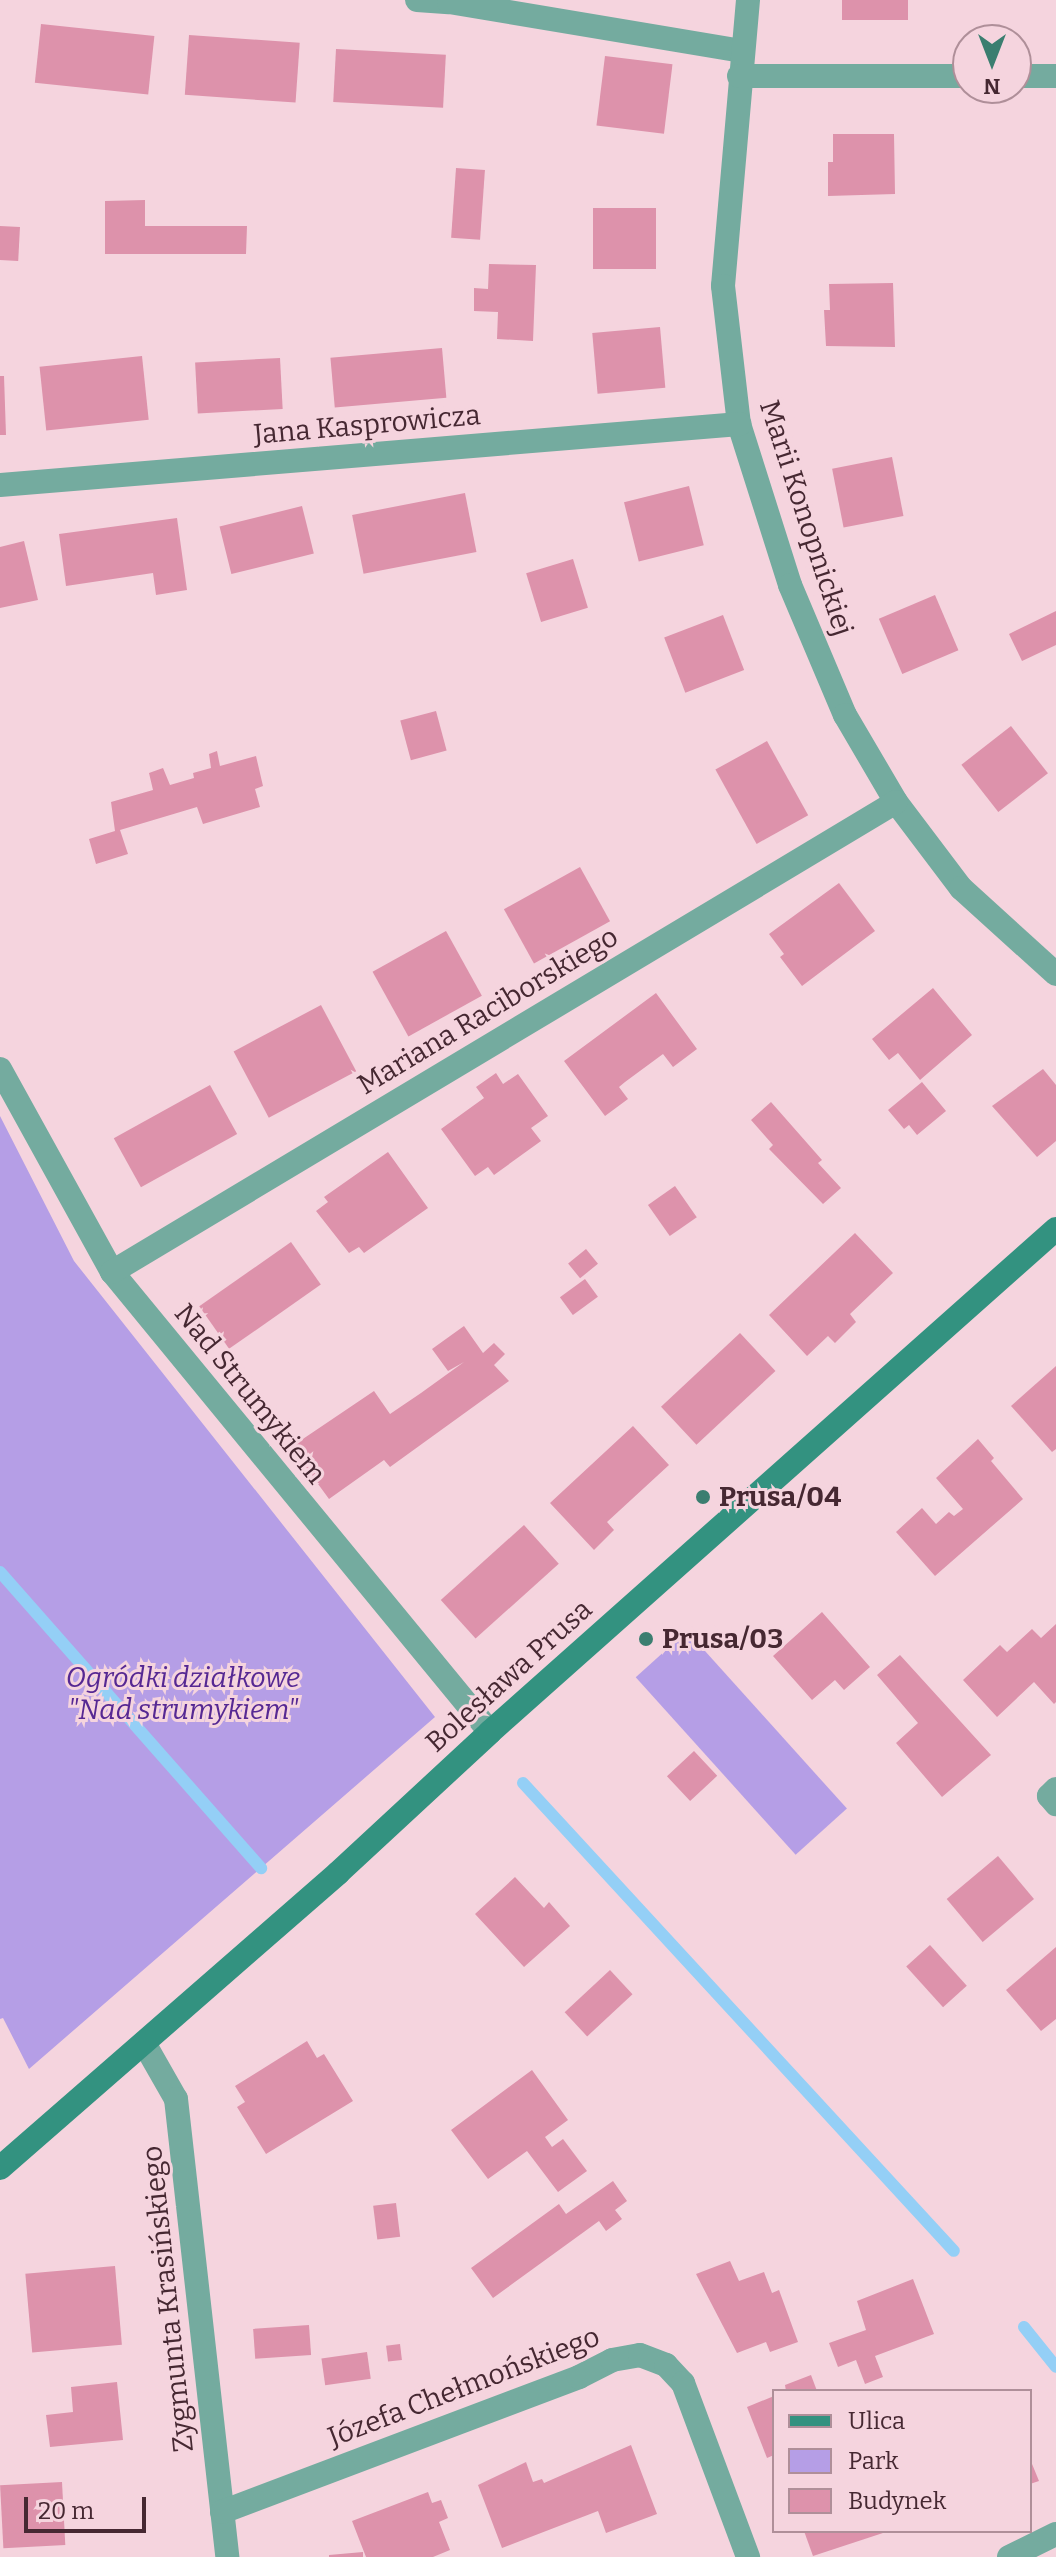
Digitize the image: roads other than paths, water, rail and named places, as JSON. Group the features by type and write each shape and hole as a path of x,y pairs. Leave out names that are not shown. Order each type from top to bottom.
{"street":[{"path":"417,0 464,4 742,51"},
{"name":"Marii Konopnickiej","path":"748,0 723,286 739,424 790,585 845,715 896,802 961,888 1056,974"},
{"path":"739,76 952,76"},
{"path":"1032,76 1056,76"},
{"name":"Jana Kasprowicza","path":"0,485 739,424"},
{"name":"Mariana Raciborskiego","path":"112,1272 896,802"},
{"name":"Nad Strumykiem","path":"0,1069 112,1272 490,1732"},
{"name":"Bolesława Prusa","path":"0,2168 338,1873 490,1732 1056,1229"},
{"path":"1056,1789 1049,1796 1056,1804"},
{"name":"Zygmunta Krasińskiego","path":"144,2043 176,2099 227,2557"},
{"name":"Józefa Chełmońskiego","path":"222,2512 579,2377 612,2360 640,2355 666,2365 683,2383 748,2557"},
{"path":"1009,2557 1056,2534"}],"waterway":[{"path":"0,1572 261,1868"},
{"path":"523,1783 954,2251"},
{"path":"1024,2327 1056,2367"}],"place":[{"name":"Prusa/04","path":"703,1497"},
{"name":"Prusa/03","path":"646,1639"}],"park label":[{"name":"Ogródki działkowe \"Nad strumykiem\"","path":"183,1694"}]}
